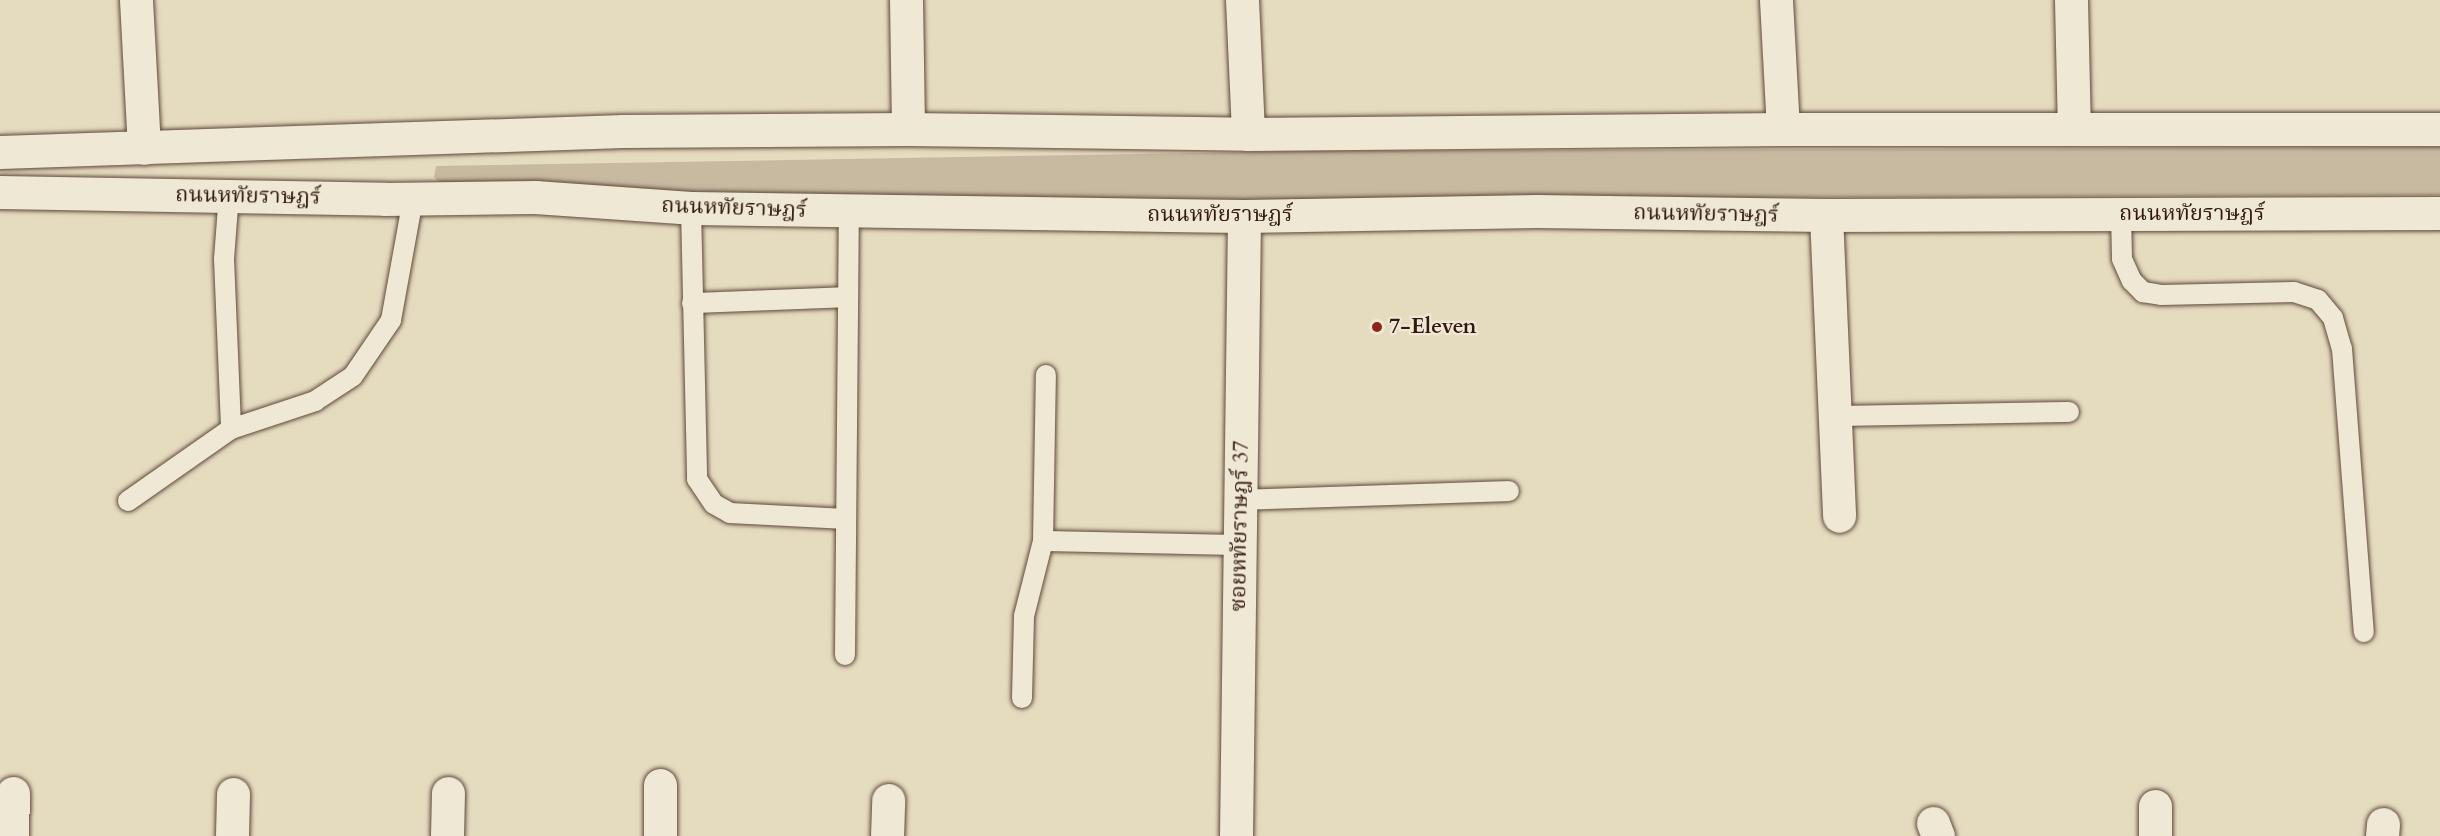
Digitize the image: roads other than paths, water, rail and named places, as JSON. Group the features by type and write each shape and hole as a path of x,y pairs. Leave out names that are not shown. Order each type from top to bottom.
{"main road":[{"path":"136,0 144,148"},
{"path":"906,0 908,129"},
{"path":"1242,0 1248,134"},
{"path":"1776,0 1783,129"},
{"path":"2071,0 2074,129"},
{"path":"0,152 623,131 908,129 1248,134 1783,129 2440,129"},
{"name":"ถนนหทัยราษฎร์","path":"0,192 229,194 413,199 536,197 691,208 1244,216 1537,211 1826,215 2440,213"},
{"path":"1826,215 1839,516"},
{"name":"ซอยหทัยราษฎร์ 37","path":"1236,836 1244,216"},
{"path":"660,785 660,836"},
{"path":"12,836 13,793"},
{"path":"447,836 448,793"},
{"path":"232,836 233,794"},
{"path":"887,836 888,800"}],"lane":[{"path":"229,194 224,259 231,429"},
{"path":"128,501 231,429 315,401 352,376 391,320 413,199"},
{"path":"691,208 697,479 714,504 730,513 846,519"},
{"path":"845,655 849,211"},
{"path":"2121,214 2122,259 2132,281 2143,292 2161,295 2294,292 2318,300 2333,318 2342,349 2364,632"},
{"path":"692,303 847,297"},
{"path":"1022,698 1024,616 1043,542 1046,375"},
{"path":"1835,416 2069,412"},
{"path":"1240,500 1509,491"},
{"path":"1043,542 1239,545"}],"place":[{"name":"7-Eleven","path":"1377,327"}]}
